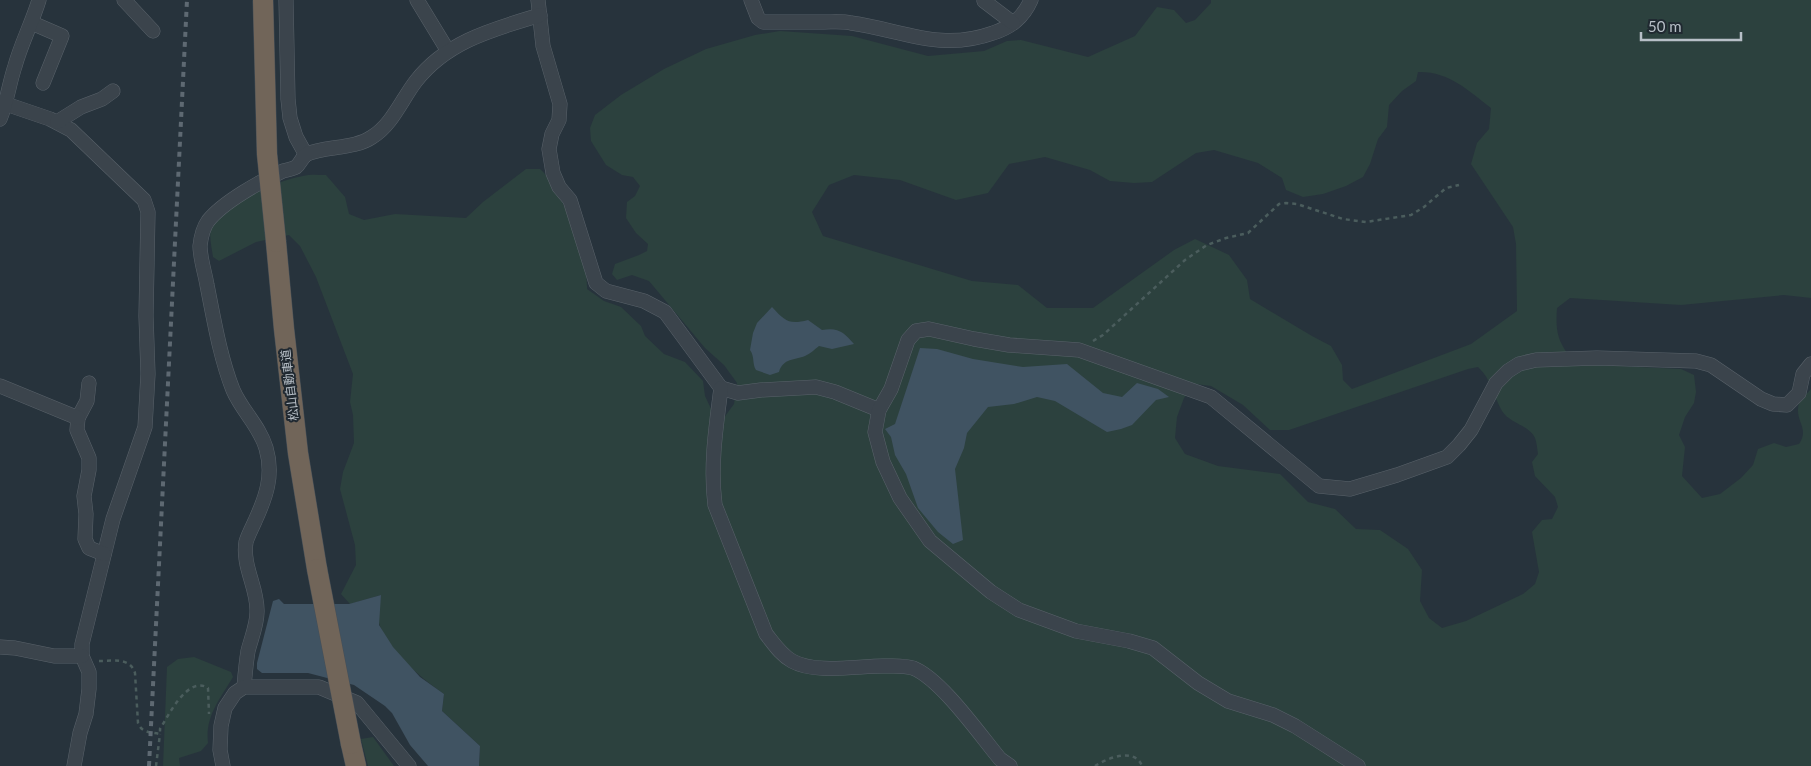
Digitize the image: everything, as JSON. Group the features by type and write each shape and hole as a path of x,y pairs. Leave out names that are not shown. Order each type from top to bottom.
{"highway":[{"name":"松山自動車道","path":"263,0 267,154 298,453 317,569 356,766"}],"street":[{"path":"0,119 6,104 15,65 32,23 38,0"},
{"path":"124,0 153,31"},
{"path":"286,0 290,118 296,137 306,154"},
{"path":"417,0 448,51"},
{"path":"538,0 543,46 560,104 559,120 552,134 549,149 553,173 559,186 570,200 596,282 606,291 644,300 665,312 722,388 738,393 816,387 835,392 879,410"},
{"path":"751,0 758,18 763,22 850,22 906,36 939,41 981,38 1005,29 1022,16 1032,0"},
{"path":"984,1 1013,23"},
{"path":"244,687 247,655 257,615 257,596 248,575 246,541 266,497 270,477 267,450 260,433 232,389 216,331 200,248 202,234 208,221 221,208 255,186 296,167 306,154 364,142 374,136 392,116 428,66 448,51 486,31 540,15"},
{"path":"32,23 62,36 43,84"},
{"path":"57,122 81,107 102,99 113,91"},
{"path":"6,104 57,122 71,130 144,200 148,212 146,316 148,374 145,428 113,519 82,644 82,656 89,672 89,689 86,714 80,733 74,766"},
{"path":"1358,766 1295,726 1273,715 1228,701 1198,682 1153,648 1130,641 1076,631 1019,610 991,592 930,540 900,498 883,462 875,432 879,410 891,389 908,340 916,331 929,329 1009,345 1079,350 1211,397 1319,486 1350,489 1447,457 1471,430 1496,383 1508,371 1519,364 1536,360 1597,358 1696,362 1711,365 1761,399 1773,404 1787,405 1799,394 1803,374 1811,364"},
{"path":"89,383 87,401 78,418 77,430 89,458 89,470 84,496 86,514 85,539 90,548 104,554"},
{"path":"0,386 78,418"},
{"path":"722,388 713,460 712,484 714,505 766,634 780,651 792,661 811,668 873,666 913,668 927,676 943,691 1000,759 1010,766"},
{"path":"0,647 16,648 54,656 82,656"},
{"path":"223,766 220,750 225,708 235,694 244,687 319,687 357,703 410,766"}],"path":[{"path":"1079,350 1103,335 1185,260 1207,245 1248,233 1279,204 1297,204 1343,219 1366,222 1411,215 1424,208 1446,188 1459,186"},
{"path":"82,656 95,662 118,661 131,664 135,673 139,727 144,731 160,734"},
{"path":"156,766 160,729 180,698 190,689 200,685 208,688 211,728 221,732"},
{"path":"1095,766 1111,758 1123,756 1135,757 1141,761 1142,766"}],"green space":[{"path":"1211,0 1811,0 1811,298 1784,295 1681,305 1570,298 1557,308 1557,325 1559,339 1576,364 1681,369 1694,375 1696,392 1694,403 1685,417 1679,435 1685,447 1682,476 1702,498 1720,494 1741,478 1753,465 1758,449 1774,443 1786,447 1799,444 1802,439 1803,430 1798,414 1798,406 1811,389 1811,766 479,766 480,746 442,711 444,694 408,664 391,646 385,636 378,619 381,595 350,604 341,594 356,565 355,545 340,489 343,472 354,443 353,415 350,402 353,374 316,277 300,246 289,235 256,242 219,261 213,257 210,237 212,226 218,217 239,201 267,187 306,175 326,175 345,197 349,214 364,220 395,214 466,218 483,202 526,169 540,169 557,192 572,225 583,261 587,289 604,301 621,307 641,326 645,336 664,354 685,362 703,381 705,396 715,417 723,419 734,404 737,383 724,365 705,348 649,281 632,275 617,280 612,274 615,264 647,251 648,244 636,233 626,218 627,202 635,196 640,186 633,177 622,175 606,165 591,141 590,128 595,115 621,95 664,69 706,49 755,35 780,31 852,36 928,56 984,51 1007,41 1021,40 1088,57 1135,36 1157,7 1174,10 1186,23 1195,20 1211,3","holes":["1418,72 1448,78 1466,88 1491,108 1489,129 1477,143 1471,164 1513,227 1516,244 1517,311 1471,344 1352,389 1343,380 1342,365 1331,346 1250,299 1247,280 1229,255 1195,239 1174,250 1093,308 1047,308 1018,285 972,281 823,236 812,212 829,185 854,175 900,180 956,200 988,193 1009,164 1045,157 1090,170 1110,181 1134,183 1152,182 1196,153 1214,150 1258,163 1282,178 1286,190 1303,197 1323,194 1346,186 1363,177 1370,164 1378,139 1387,127 1389,105 1402,91 1416,81","1478,367 1486,377 1505,415 1528,430 1535,438 1538,454 1532,462 1535,476 1555,497 1558,507 1552,519 1542,520 1532,532 1539,572 1535,584 1523,594 1466,621 1442,628 1429,618 1420,601 1422,570 1408,549 1380,530 1356,529 1335,509 1308,502 1280,474 1218,466 1185,454 1175,438 1177,417 1184,398 1195,384 1211,386 1243,405 1270,430 1289,430"]},
{"path":"194,657 231,672 233,677 211,716 208,743 201,751 179,758 180,766 163,766 167,667 178,659"},
{"path":"373,737 394,766 368,766 361,739"}],"water":[{"path":"772,307 780,316 788,321 808,320 822,330 832,329 840,331 854,344 832,349 819,346 807,355 786,362 779,372 770,375 756,370 750,350 753,333 757,323"},
{"path":"920,348 937,349 973,359 1023,367 1067,364 1103,393 1122,397 1137,383 1158,389 1169,397 1156,400 1132,425 1107,432 1055,401 1037,397 1014,404 988,407 967,433 964,448 955,469 963,540 953,544 938,532 918,508 906,474 895,455 891,437 885,429 895,424"},
{"path":"381,595 379,625 393,647 420,677 444,694 442,711 480,746 479,766 428,766 410,745 392,713 354,685 308,673 262,673 257,669 273,601 279,599 284,604 349,604"}],"railway":[{"path":"149,766 187,0"}]}
